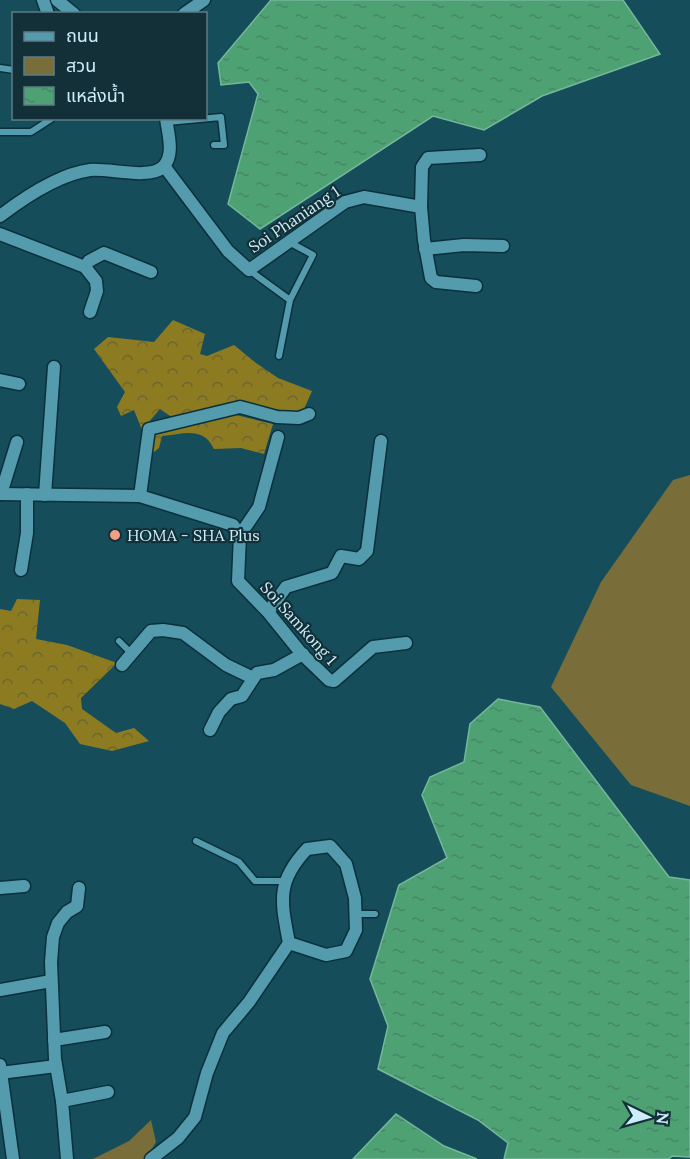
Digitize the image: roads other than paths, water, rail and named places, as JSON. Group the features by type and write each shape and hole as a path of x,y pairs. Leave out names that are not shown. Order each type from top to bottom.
{"street":[{"path":"57,0 72,12"},
{"path":"186,12 198,1"},
{"path":"0,216 41,190 77,172 109,170 155,172 164,166 171,153 166,120"},
{"path":"476,286 436,282 431,278 420,207 422,167 428,158 480,155"},
{"name":"Soi Phaniang 1","path":"164,166 228,250 249,270 345,202 364,197 420,207"},
{"path":"0,234 85,267 96,281 97,291 90,312"},
{"path":"425,249 464,245 502,246"},
{"path":"85,267 89,261 104,253 151,272"},
{"path":"45,495 54,367"},
{"path":"0,380 19,384"},
{"path":"140,496 149,429 240,407 277,417 298,418 309,414"},
{"path":"17,442 1,494 140,496 233,525 240,535 259,507 278,436"},
{"path":"268,612 286,587 332,573 341,556 359,560 367,551 381,441"},
{"path":"21,570 27,533 27,494"},
{"name":"Soi Samkong 1","path":"240,535 238,581 326,678 332,681 373,647 406,644"},
{"path":"122,665 151,631 174,631 183,633 226,665 253,678"},
{"path":"210,730 219,712 231,699 242,696 257,673 274,669 303,654"},
{"path":"152,1159 178,1138 195,1117 207,1073 223,1033 249,1002 289,943 283,914 284,881 294,863 307,849 330,846 346,864 355,898 356,930 346,951 326,956 289,943"},
{"path":"0,888 24,886"},
{"path":"67,1159 62,1101 56,1066 51,981 53,937 62,917 77,906 79,888"},
{"path":"0,990 51,981"},
{"path":"54,1040 105,1032"},
{"path":"13,1159 0,1070 56,1066"},
{"path":"62,1101 108,1092"}],"lane":[{"path":"207,118 221,117 224,145 214,145"},
{"path":"0,132 31,132 49,120"},
{"path":"279,356 290,300 313,255 288,242"},
{"path":"249,270 290,300"},
{"path":"119,642 132,654"},
{"path":"196,841 239,862 255,881 284,881"},
{"path":"355,914 375,914"}],"water":[{"path":"271,0 623,0 660,54 542,96 484,130 433,116 260,229 228,204 258,94 249,82 221,85 218,63"},
{"path":"498,699 540,707 669,877 690,880 690,1157 504,1159 508,1143 478,1120 378,1069 388,1026 370,979 399,885 447,858 422,795 430,777 464,762 470,724"},
{"path":"396,1114 444,1146 477,1159 353,1159"}],"place":[{"name":"HOMA - SHA Plus","path":"115,535"}]}
